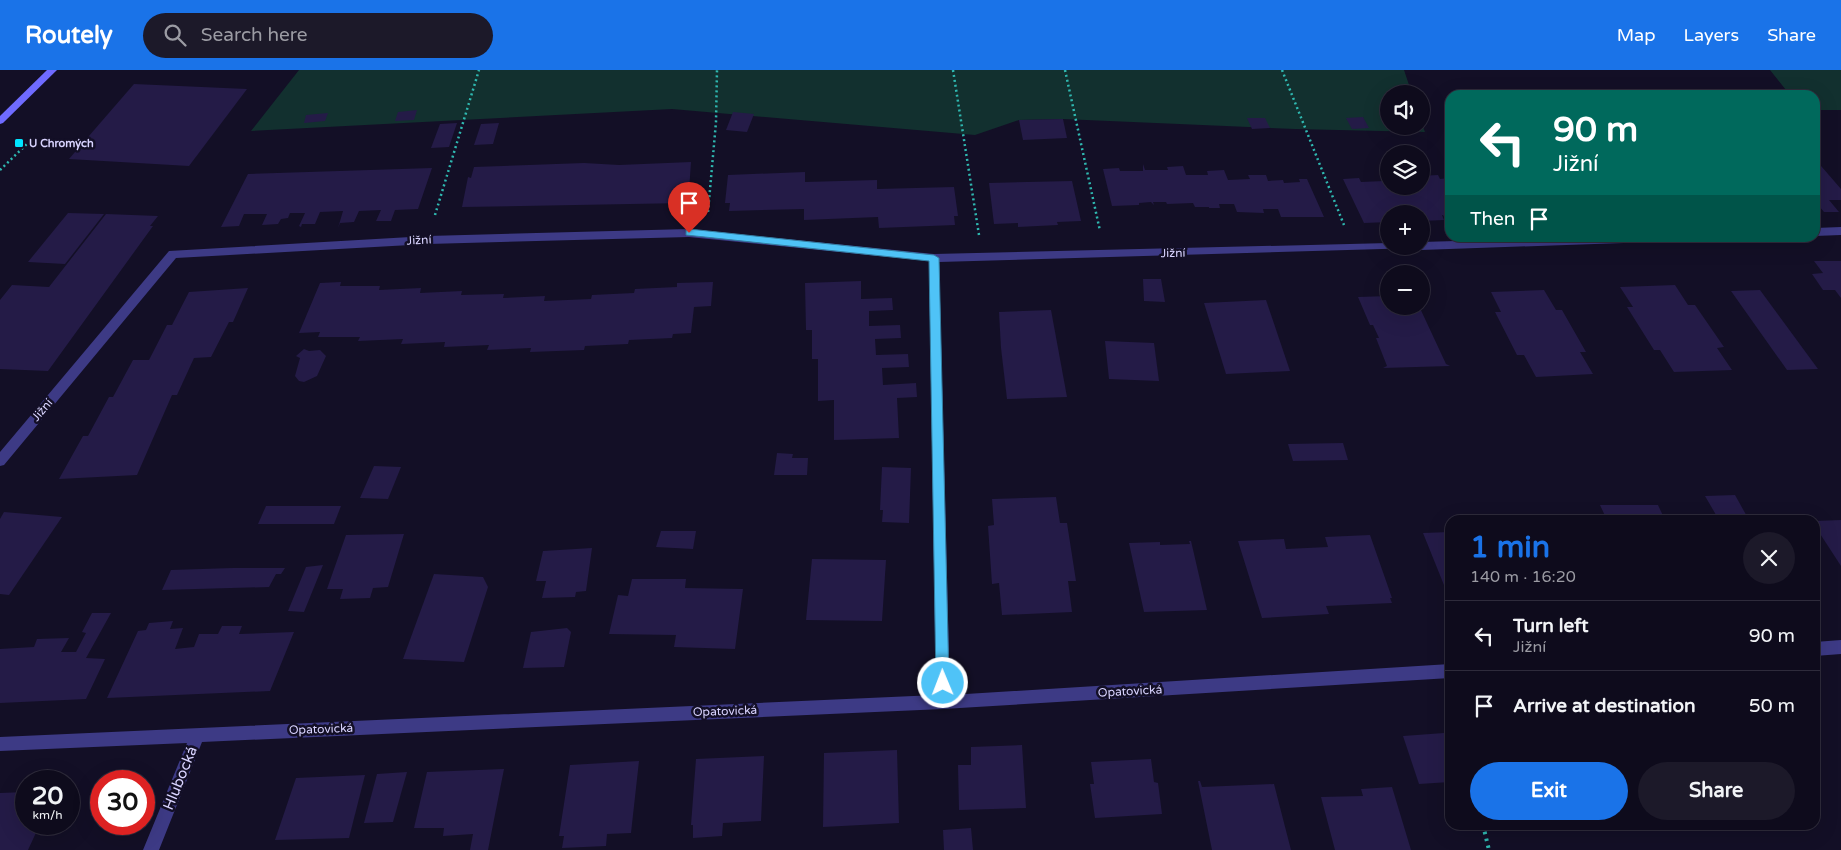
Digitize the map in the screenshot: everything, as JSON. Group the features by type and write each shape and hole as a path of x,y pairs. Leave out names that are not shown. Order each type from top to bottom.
{"main road":[{"path":"0,121 52,70"}],"street":[{"path":"1820,232 1841,231"},
{"name":"Jižní","path":"0,461 172,254 428,240 689,233 934,258 1380,247"},
{"path":"1430,246 1536,242"},
{"path":"934,258 943,702"},
{"path":"1820,649 1841,647"},
{"name":"Opatovická","path":"0,744 943,702 1445,671"},
{"name":"Hlubocká","path":"151,850 198,734"}],"path":[{"path":"428,240 479,70"},
{"path":"706,234 716,122 717,70"},
{"path":"953,70 982,257"},
{"path":"1065,70 1105,254"},
{"path":"1282,70 1353,248"},
{"path":"0,170 30,141"},
{"path":"1484,830 1489,850"}],"green space":[{"path":"299,70 1404,70 1409,85 1380,85 1380,131 1063,119 1019,120 975,135 672,109 251,131"},
{"path":"1770,70 1841,70 1841,110 1820,110 1820,90 1786,90"}],"building":[{"path":"134,84 247,89 189,166 69,159"},
{"path":"417,110 414,120 395,121 398,112"},
{"path":"733,112 754,114 747,132 726,130"},
{"path":"328,113 325,121 304,123 306,115"},
{"path":"1363,117 1369,128 1352,129 1346,118"},
{"path":"1247,118 1265,118 1270,128 1252,129"},
{"path":"1063,119 1067,138 1023,140 1019,120"},
{"path":"457,123 449,147 431,148 440,124"},
{"path":"499,123 493,144 474,145 481,124"},
{"path":"691,162 689,191 687,191 685,203 462,207 468,177 471,178 474,167"},
{"path":"1143,164 1145,170 1168,170 1167,167 1183,166 1186,175 1208,175 1207,171 1224,170 1228,180 1250,179 1248,175 1266,175 1268,181 1283,180 1284,183 1300,182 1299,179 1307,179 1324,217 1281,217 1278,209 1263,209 1264,213 1237,212 1234,204 1219,204 1220,208 1195,207 1193,203 1167,204 1166,202 1153,202 1154,205 1151,202 1139,203 1139,205 1112,206 1103,169 1119,168 1120,171 1143,171"},
{"path":"1820,165 1841,189 1841,200 1829,200 1839,212 1824,212 1820,207"},
{"path":"432,168 418,209 395,210 391,221 376,221 381,210 359,211 354,222 340,223 338,228 343,211 320,212 315,224 302,224 301,227 299,226 305,213 290,213 288,218 281,219 278,224 262,225 267,214 244,214 239,226 221,227 248,174"},
{"path":"805,172 805,182 877,180 877,189 954,187 958,216 954,216 955,225 879,228 878,217 804,220 804,209 729,211 730,203 725,203 728,175"},
{"path":"1430,175 1438,175 1440,179 1445,178 1445,218 1442,215 1444,220 1430,221 1430,205 1380,205 1380,222 1364,223 1343,179 1359,178 1361,182 1380,181 1380,195 1430,195"},
{"path":"1072,181 1081,221 1057,222 1058,225 1018,227 1018,223 994,224 989,183"},
{"path":"68,213 104,214 65,264 28,262"},
{"path":"106,214 158,216 150,226 153,226 48,371 0,369 0,300 12,285 49,287"},
{"path":"1814,261 1841,261 1841,298 1835,290 1823,290 1812,274 1823,273"},
{"path":"1143,279 1161,279 1165,302 1144,301"},
{"path":"861,281 861,299 892,298 893,310 869,311 869,326 900,325 901,338 875,339 876,355 908,354 909,367 882,368 883,385 916,383 917,397 897,398 899,438 834,440 834,400 818,401 818,359 812,359 812,330 806,330 805,283"},
{"path":"341,282 340,286 380,286 379,290 421,288 420,293 462,291 461,295 504,294 503,298 545,296 544,301 591,299 592,295 634,293 635,289 677,287 677,283 713,282 711,306 694,307 691,333 673,334 672,338 629,340 628,344 585,346 584,350 530,352 531,348 487,350 489,345 444,347 445,342 401,344 403,339 358,341 360,337 318,337 320,332 299,333 320,283"},
{"path":"1675,285 1688,305 1695,305 1724,347 1717,348 1732,370 1674,372 1660,350 1654,350 1627,307 1633,307 1620,287"},
{"path":"248,288 233,322 229,322 211,357 194,358 177,395 172,395 137,475 59,479 83,436 88,436 109,397 113,397 133,360 149,360 167,325 172,325 189,292"},
{"path":"1544,290 1556,310 1562,310 1586,352 1580,352 1593,374 1536,377 1524,355 1517,355 1495,312 1501,312 1491,292"},
{"path":"1760,290 1818,369 1787,370 1731,291"},
{"path":"1380,296 1380,315 1423,315 1446,364 1450,366 1383,368 1387,366 1376,338 1379,338 1373,325 1370,325 1358,297"},
{"path":"1266,300 1290,371 1226,374 1204,303"},
{"path":"1051,310 1067,397 1007,399 999,312"},
{"path":"1105,341 1154,343 1159,381 1109,379"},
{"path":"304,349 309,351 320,350 326,356 317,376 304,382 299,381 295,376 300,358 296,356"},
{"path":"1343,443 1348,460 1293,461 1288,444"},
{"path":"777,453 793,454 792,458 808,458 807,475 774,475"},
{"path":"374,466 401,467 388,499 360,498"},
{"path":"882,467 911,468 909,523 882,522 883,510 880,510"},
{"path":"1735,495 1746,515 1716,515 1705,496"},
{"path":"1056,497 1060,523 1067,523 1076,581 1068,581 1072,612 1002,615 999,583 992,584 988,526 994,525 992,499"},
{"path":"1600,505 1658,505 1663,515 1605,515"},
{"path":"266,506 341,506 334,524 258,524"},
{"path":"4,512 62,517 9,595 0,594 0,519"},
{"path":"1841,520 1841,566 1820,534 1820,521"},
{"path":"661,531 696,531 693,549 656,547"},
{"path":"1445,532 1445,588 1423,533"},
{"path":"404,534 388,587 373,588 370,598 340,599 343,589 327,589 346,535"},
{"path":"1370,535 1392,598 1390,598 1392,603 1326,606 1329,614 1262,618 1238,541 1284,539 1286,549 1328,547 1325,537"},
{"path":"1189,541 1191,541 1207,610 1144,612 1129,543 1160,542 1160,545 1190,544"},
{"path":"592,548 586,591 576,592 575,597 542,598 546,581 536,581 543,551"},
{"path":"812,559 886,560 882,621 806,620"},
{"path":"323,565 304,612 288,611 306,567"},
{"path":"285,568 281,574 276,574 269,587 162,590 171,570"},
{"path":"434,574 483,577 488,587 464,662 403,659"},
{"path":"632,579 686,579 685,588 743,589 735,649 674,647 676,635 609,634 618,595 628,596"},
{"path":"92,613 111,613 86,658 105,659 86,699 0,703 0,649 34,647 37,639 69,638 61,652 76,652 86,633 82,632"},
{"path":"173,621 170,629 183,628 175,649 194,647 199,634 218,634 222,626 242,626 239,634 294,632 270,691 107,698 138,631 146,630 149,623"},
{"path":"567,628 571,632 564,667 523,668 531,632"},
{"path":"1444,733 1445,782 1419,784 1403,736"},
{"path":"1022,745 1026,808 959,810 958,765 971,765 971,747"},
{"path":"897,750 899,823 823,827 824,753"},
{"path":"764,756 761,821 723,823 722,836 693,838 693,825 691,825 696,759"},
{"path":"1151,759 1154,782 1158,783 1162,814 1095,818 1090,784 1094,784 1091,762"},
{"path":"639,761 631,833 607,834 606,846 562,848 564,836 559,836 570,765"},
{"path":"504,769 488,850 470,850 473,834 443,836 444,828 414,828 427,772"},
{"path":"407,772 393,822 364,823 377,774"},
{"path":"365,775 349,838 275,840 296,778"},
{"path":"1198,781 1200,781 1202,787 1274,784 1291,850 1212,850"},
{"path":"1392,787 1411,850 1335,850 1321,797 1363,796 1361,789"},
{"path":"15,792 15,835 35,835 28,850 0,850 0,793"},
{"path":"971,828 973,850 944,850 943,830"}],"place":[{"name":"U Chromých","path":"19,143"}],"route":[{"path":"689,233 934,258 943,683"}]}
